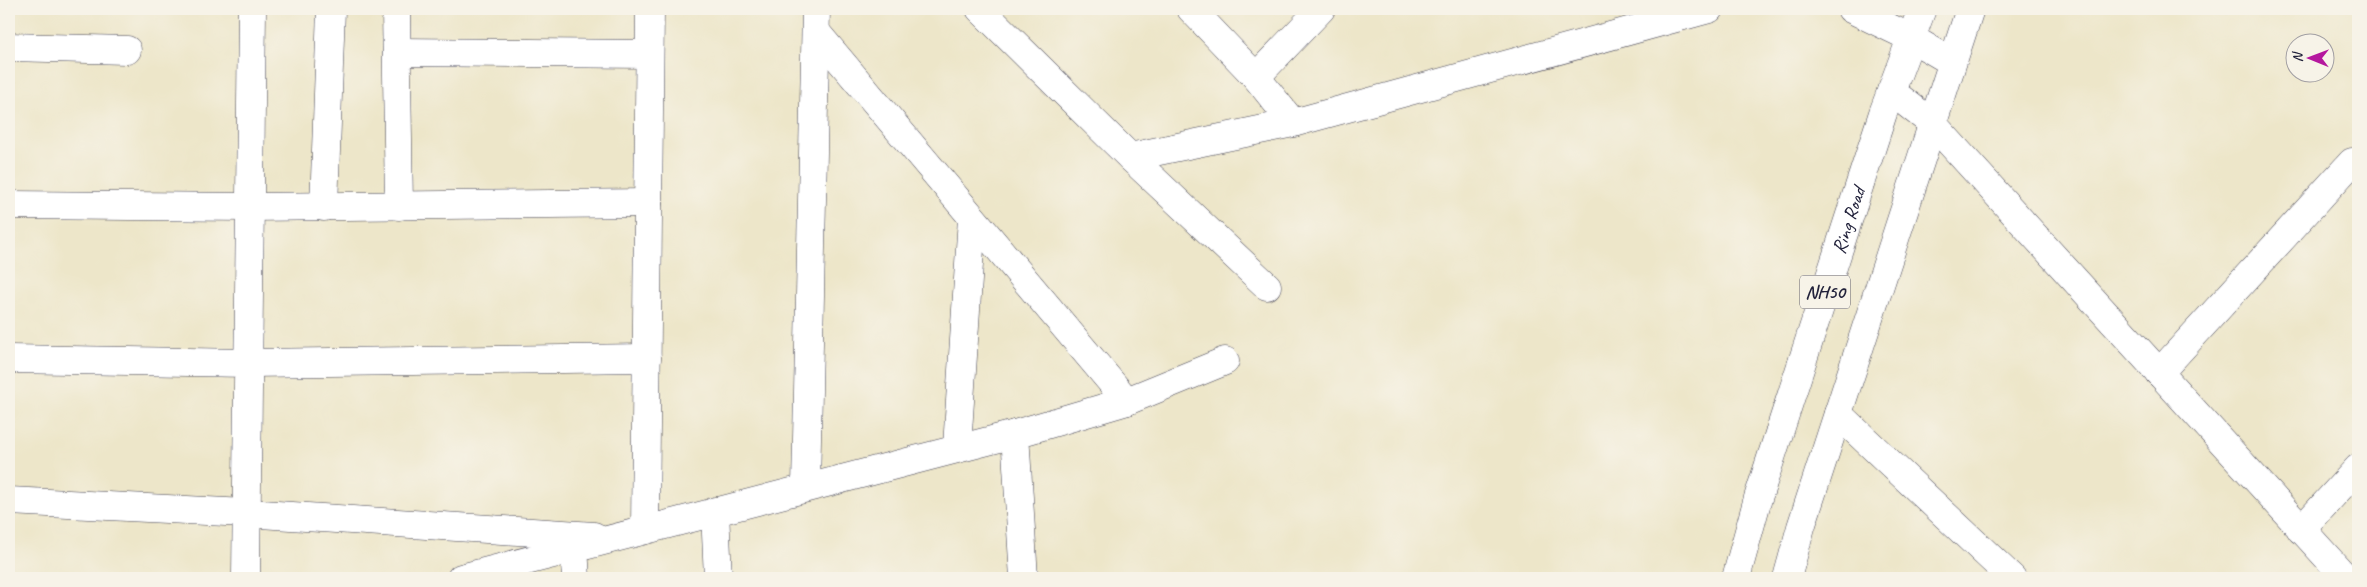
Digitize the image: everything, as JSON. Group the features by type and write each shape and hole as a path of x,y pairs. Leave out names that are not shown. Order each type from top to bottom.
{"main road":[{"path":"246,578 252,9"},
{"path":"324,206 331,9"},
{"path":"396,9 399,206"},
{"path":"645,530 650,9"},
{"path":"980,9 1130,157 1267,286"},
{"path":"1191,9 1256,77 1293,123"},
{"path":"1256,77 1321,9"},
{"path":"1130,157 1293,123 1709,9"},
{"path":"1851,9 1911,38 1952,62"},
{"name":"Ring Road","path":"1736,578 1761,489 1891,91 1922,9"},
{"name":"NH50","path":"1792,575 1838,414 1970,9"},
{"path":"816,21 972,218 1127,401"},
{"path":"806,487 816,21"},
{"path":"9,47 128,50"},
{"path":"397,52 649,54"},
{"path":"1891,91 1932,124 2346,578"},
{"path":"2159,373 2352,162 2358,165"},
{"path":"9,205 250,208 648,203"},
{"path":"957,447 972,218"},
{"path":"9,360 248,363 647,358"},
{"path":"461,578 957,447 1015,434 1127,401 1225,361"},
{"path":"1838,414 2012,578"},
{"path":"1015,434 1024,578"},
{"path":"2302,530 2358,468"},
{"path":"9,501 246,513 617,537"},
{"path":"715,512 718,578"},
{"path":"574,548 576,578"}]}
